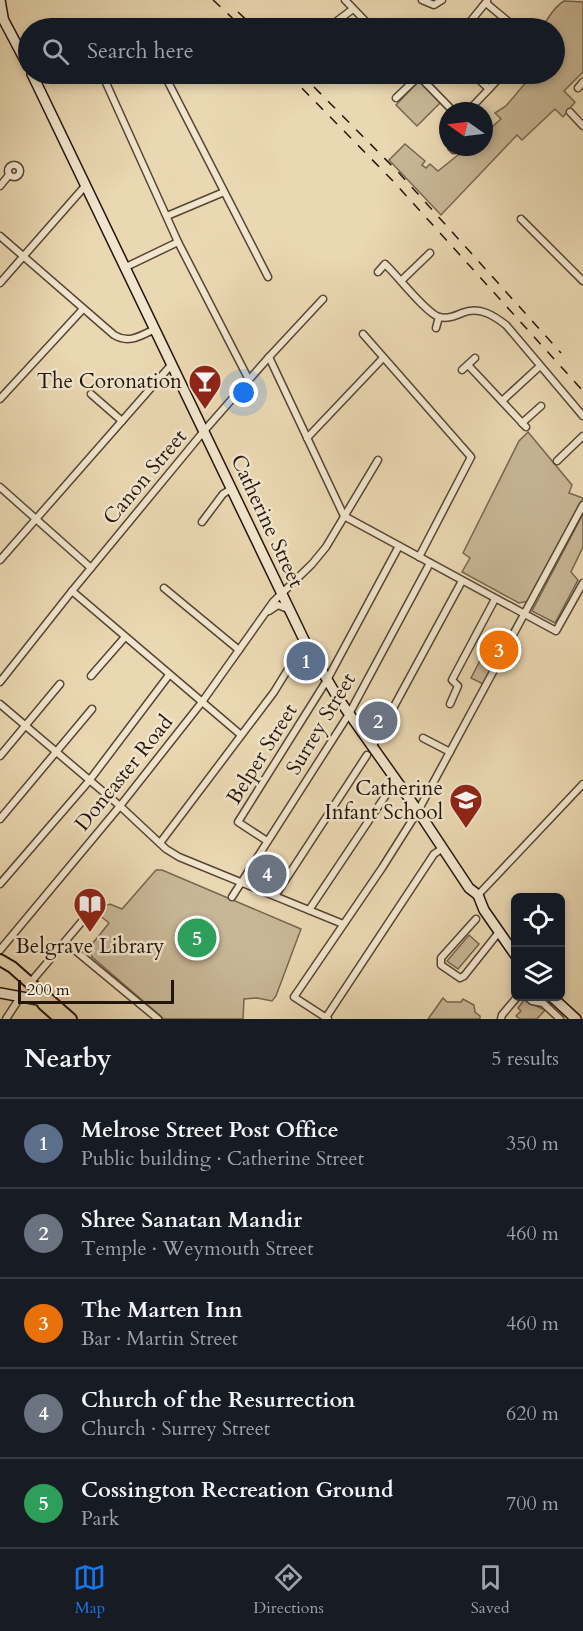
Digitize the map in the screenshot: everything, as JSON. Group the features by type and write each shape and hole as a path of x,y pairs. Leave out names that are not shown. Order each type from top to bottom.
{"main road":[{"path":"0,957 12,967 28,993 56,1018"},
{"path":"28,993 71,1019"}],"street":[{"path":"0,0 1,17 18,46"},
{"path":"345,0 362,18"},
{"path":"424,1 434,5 442,0"},
{"path":"473,18 487,1 505,18"},
{"path":"341,18 353,9"},
{"path":"0,29 12,34"},
{"path":"578,88 583,82"},
{"name":"Catherine Street","path":"37,84 306,644 369,751 396,780 418,810 469,888 478,895 484,910 511,949"},
{"path":"107,84 178,242 249,380"},
{"path":"169,84 268,277"},
{"path":"396,98 409,84"},
{"path":"427,84 444,102"},
{"path":"484,84 489,89"},
{"path":"477,102 494,84"},
{"path":"570,112 583,126"},
{"path":"0,186 9,175"},
{"path":"0,284 86,185"},
{"path":"167,216 224,192"},
{"path":"521,219 583,281"},
{"path":"0,236 119,338 131,340 155,329"},
{"path":"126,267 178,242"},
{"path":"402,280 430,253"},
{"path":"378,273 385,264 433,314 439,317 454,317 474,311 492,315 506,325 583,417"},
{"name":"Canon Street","path":"0,682 204,431 323,299"},
{"path":"0,399 83,309"},
{"path":"436,328 439,317"},
{"path":"363,334 471,457 419,557"},
{"path":"269,357 344,516 556,631 583,583"},
{"path":"307,438 383,358"},
{"path":"462,370 475,358"},
{"path":"0,560 172,364"},
{"path":"468,364 524,425 541,406"},
{"path":"502,401 540,366"},
{"path":"92,394 122,421"},
{"path":"557,460 583,436"},
{"name":"Doncaster Road","path":"0,957 202,702 273,602 326,547 378,459"},
{"path":"0,487 91,568"},
{"path":"201,522 223,494 231,489"},
{"path":"443,848 434,854 326,1018 294,997 418,810 583,506"},
{"name":"Belper Street","path":"267,841 238,822 327,680 399,546"},
{"name":"Surrey Street","path":"232,897 349,714 430,563"},
{"path":"275,896 369,751 462,580"},
{"path":"164,588 240,650"},
{"path":"72,591 241,735"},
{"path":"450,704 458,686 452,680 495,599"},
{"path":"268,611 278,605 288,609"},
{"path":"91,676 125,637"},
{"path":"160,843 306,644"},
{"path":"0,884 89,781 169,675"},
{"path":"0,756 60,684"},
{"path":"0,704 178,857 343,924"},
{"path":"0,819 92,709"},
{"path":"423,738 450,752"},
{"path":"309,910 396,780"},
{"path":"478,895 583,784"},
{"path":"6,1019 28,993 64,942 100,900"},
{"path":"476,919 441,958 441,965 455,977 464,976 499,932"},
{"path":"64,942 158,1019"},
{"path":"0,992 28,993"},
{"path":"501,1019 501,1015 514,1001"},
{"path":"532,1001 543,1004 560,1019"},
{"path":"556,1001 576,1019"}],"shaded area":[{"path":"564,1 583,2 583,72 564,91 575,102 563,117 555,109 522,140 517,135 441,215 389,160 405,144 425,161 422,165 426,168 430,164 438,171 457,156 493,156 493,126 501,119 495,113 506,106 525,84 565,84 565,18 548,18"},
{"path":"416,84 426,84 442,101 417,126 396,105"},
{"path":"528,432 572,485 569,493 583,498 529,601 519,603 462,572 470,558 463,553 519,441"},
{"path":"583,514 583,547 571,572 578,580 555,623 532,611"},
{"path":"486,649 499,660 485,685 471,678"},
{"path":"156,870 162,870 301,929 276,996 272,1001 257,998 244,999 243,1019 164,1019 92,957 89,948 109,923 98,914 100,908 110,904 122,909"},
{"path":"469,935 479,944 458,969 447,961"},
{"path":"443,998 447,1002 461,1002 463,999 474,1005 475,1012 480,1019 428,1019"},
{"path":"523,1001 526,1001 545,1010 537,1019 520,1019 516,1016 521,1011 518,1008"}],"railway":[{"path":"213,0 232,18"},
{"path":"238,12 244,18"},
{"path":"298,84 393,181 583,391"},
{"path":"314,87 400,174 561,353"}],"place":[{"name":"The Coronation","path":"205,410"},
{"name":"The Marten Inn","path":"499,650"},
{"name":"Melrose Street Post Office","path":"306,661"},
{"name":"Shree Sanatan Mandir","path":"378,721"},
{"name":"Catherine Infant School","path":"466,829"},
{"name":"Church of the Resurrection","path":"267,874"},
{"name":"Belgrave Library","path":"90,933"},
{"name":"Cossington Recreation Ground","path":"197,938"}]}
